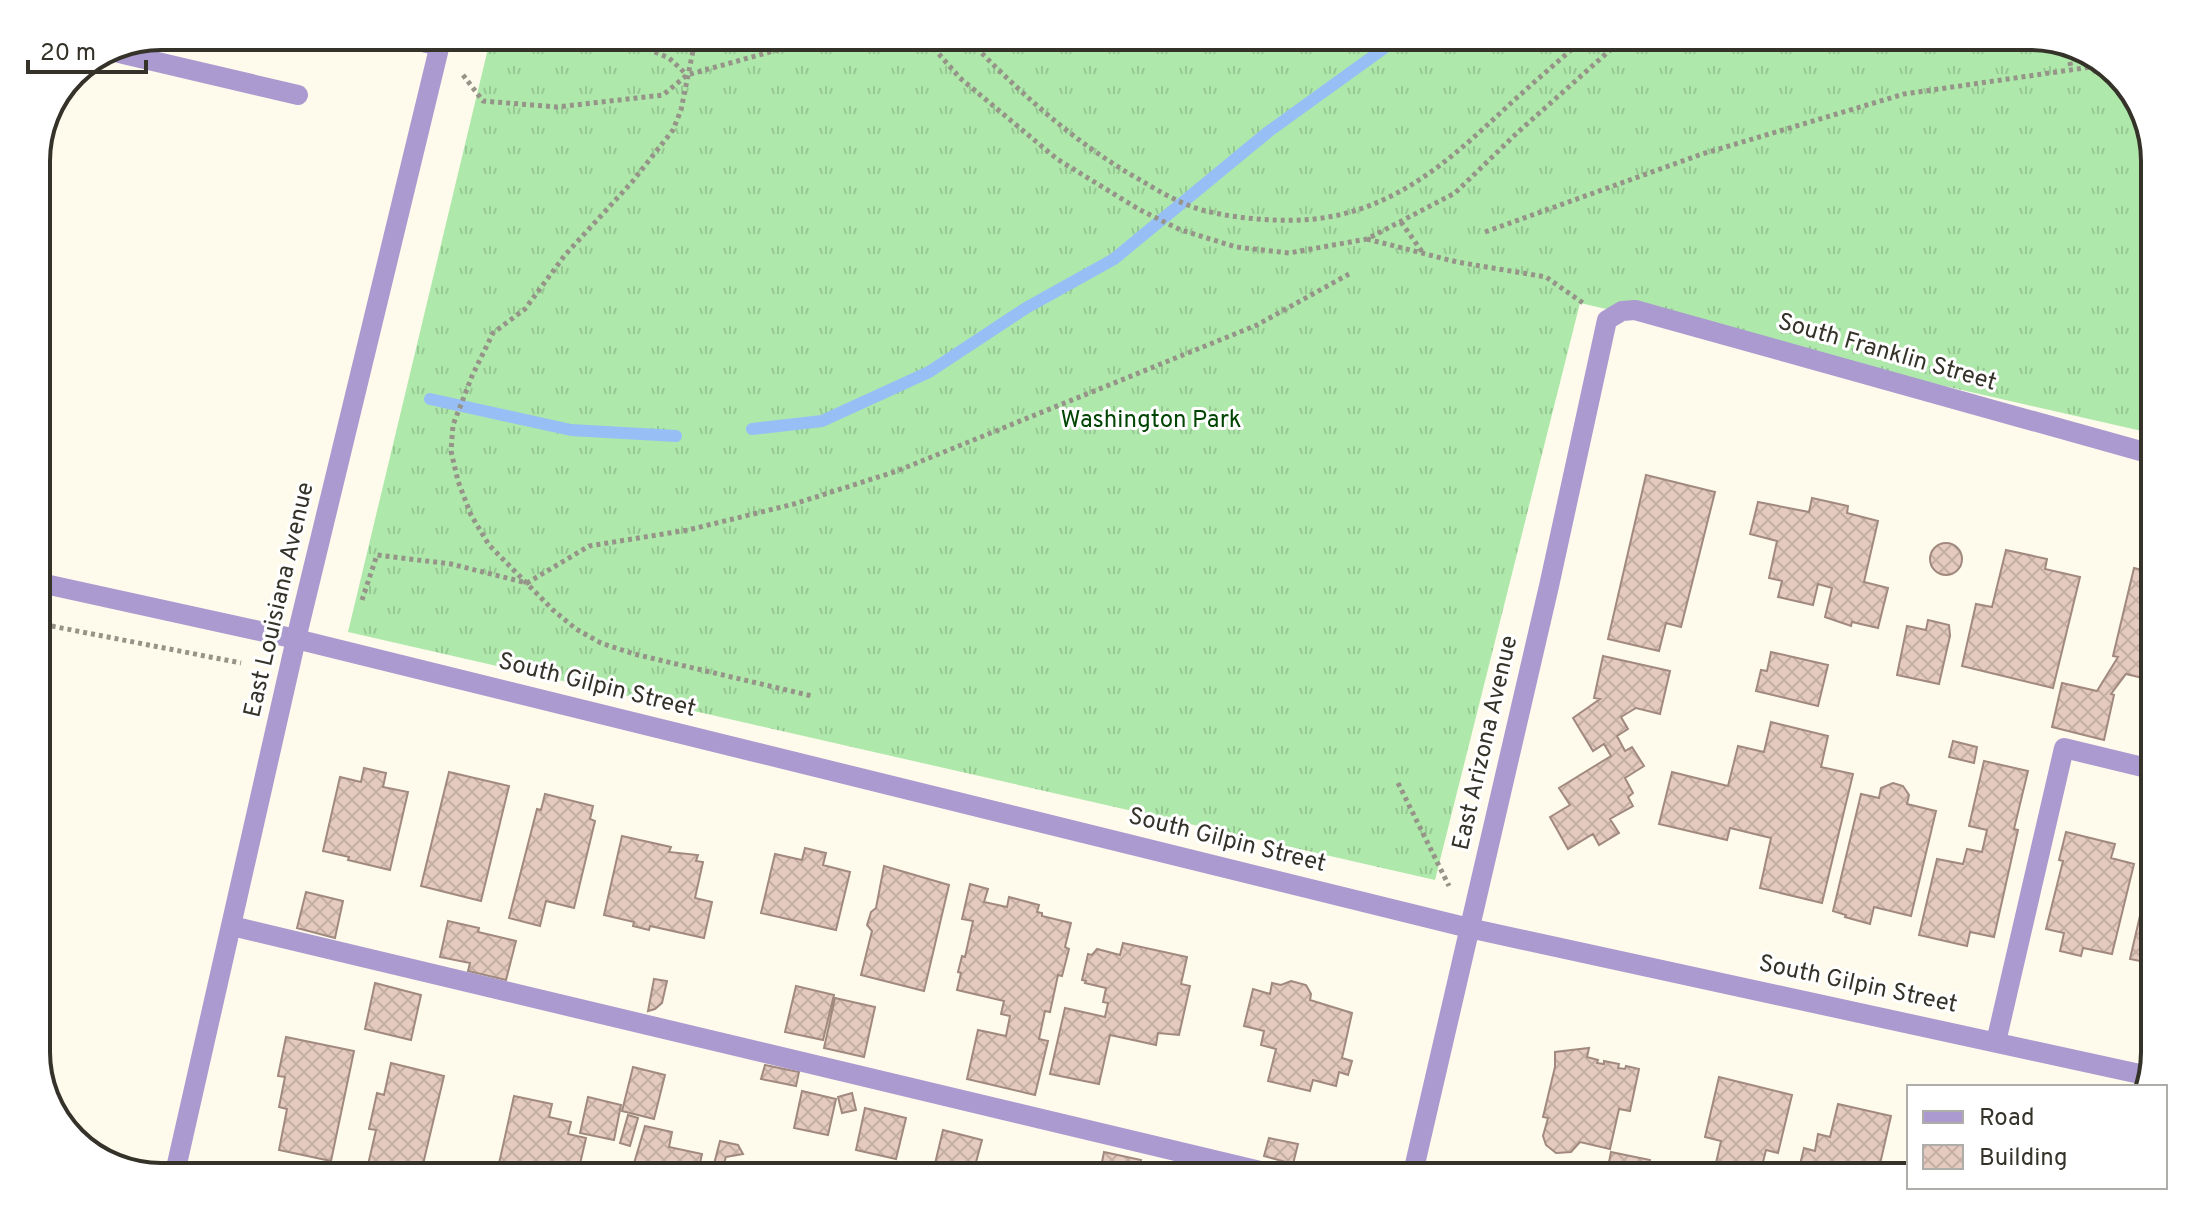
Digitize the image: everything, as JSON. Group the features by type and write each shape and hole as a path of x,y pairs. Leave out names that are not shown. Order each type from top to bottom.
{"street":[{"name":"East Louisiana Avenue","path":"177,1163 296,639 439,50"},
{"path":"129,55 298,95"},
{"name":"South Franklin Street","path":"1607,320 1622,311 1645,313 2141,451"},
{"name":"East Arizona Avenue","path":"1415,1163 1549,586 1607,320"},
{"name":"South Gilpin Street","path":"50,585 296,639 1469,928 2138,1074"},
{"path":"1996,1042 2064,748 2141,767"},
{"path":"232,926 1226,1163"}],"path":[{"path":"650,50 669,58 687,75"},
{"path":"693,50 681,110 673,130 632,182 565,255 525,309 493,333 453,425 451,451 471,515 489,545 576,629 601,643 634,654 812,696"},
{"path":"483,101 557,107 632,101 663,95 687,75 777,50"},
{"path":"935,50 960,78 1057,159 1140,210 1181,230 1236,247 1289,253 1367,239 1455,193 1610,50"},
{"path":"979,50 1044,114 1078,141 1156,190 1201,209 1256,219 1323,219 1386,199 1459,152 1572,50"},
{"path":"2069,57 2071,70"},
{"path":"1485,232 1702,154 1904,94 2089,67"},
{"path":"1401,222 1423,253"},
{"path":"1367,239 1546,277 1607,320"},
{"path":"362,600 377,555 451,564 527,583 589,546 688,530 794,504 897,471 1257,325 1349,274"},
{"path":"50,626 241,663"},
{"path":"1398,783 1469,928"}],"green space":[{"name":"Washington Park","path":"488,50 2030,50 2072,58 2097,73 2118,94 2137,132 2141,154 2141,431 1580,303 1435,880 348,632"}],"building":[{"path":"1646,475 1715,492 1681,627 1666,623 1659,651 1608,639"},
{"path":"1812,498 1848,506 1847,513 1878,521 1864,582 1888,588 1878,628 1852,622 1851,626 1825,617 1832,588 1818,584 1813,605 1778,597 1782,581 1769,578 1777,541 1750,534 1758,502 1809,512"},
{"path":"1946,543 1957,548 1962,559 1957,570 1946,575 1935,570 1930,559 1935,548"},
{"path":"2006,550 2047,559 2045,569 2080,577 2053,688 1962,666 1976,604 1992,607"},
{"path":"2134,568 2141,570 2141,678 2126,674 2111,694 2114,695 2104,740 2052,727 2062,683 2097,691 2118,657 2113,656"},
{"path":"1928,620 1949,625 1950,636 1939,684 1897,675 1907,626 1926,630"},
{"path":"1771,652 1828,665 1818,706 1756,691 1761,670 1767,671"},
{"path":"1603,656 1670,671 1660,714 1636,708 1621,717 1628,729 1617,736 1625,751 1632,747 1644,766 1625,778 1633,793 1628,797 1633,806 1610,819 1619,833 1599,845 1593,834 1568,849 1550,817 1570,805 1559,788 1611,756 1604,744 1593,751 1573,718 1600,699 1594,698"},
{"path":"1771,722 1828,736 1821,767 1853,774 1822,903 1760,888 1771,838 1730,828 1727,840 1659,824 1672,772 1728,786 1738,746 1764,752"},
{"path":"1953,741 1977,747 1974,763 1949,757"},
{"path":"1984,761 2028,771 1994,937 1970,932 1967,946 1919,935 1937,859 1963,864 1967,849 1982,852 1987,830 1969,826"},
{"path":"364,768 386,773 383,787 408,792 390,870 323,851 340,777 361,782"},
{"path":"449,772 509,786 481,901 421,886"},
{"path":"1893,783 1903,786 1909,795 1907,804 1936,811 1911,916 1874,907 1870,924 1833,911 1861,794 1879,798 1881,788"},
{"path":"545,794 593,806 590,819 595,821 574,908 546,901 540,926 509,918 537,809 541,810"},
{"path":"2066,832 2115,844 2111,858 2134,864 2112,954 2083,948 2081,956 2060,951 2064,933 2046,929 2063,861 2059,860"},
{"path":"622,836 671,847 669,852 698,855 696,861 703,862 695,898 712,902 704,938 650,926 649,930 633,926 634,922 604,915"},
{"path":"805,848 826,853 823,865 850,872 836,930 761,913 775,854 802,860"},
{"path":"884,866 949,885 924,991 861,975 872,931 867,925 871,912 876,908"},
{"path":"970,884 988,889 984,902 1007,907 1009,897 1039,905 1037,912 1042,916 1071,923 1062,976 1058,975 1050,1012 1045,1011 1039,1039 1048,1041 1035,1095 967,1079 978,1030 1006,1036 1010,1016 1001,1014 1004,1001 957,990 961,973 958,972 962,956 965,957 973,921 962,919"},
{"path":"306,892 343,901 335,938 297,928"},
{"path":"2141,911 2141,961 2130,959"},
{"path":"448,921 516,941 506,980 468,971 470,963 440,957"},
{"path":"1123,943 1187,957 1181,984 1190,986 1179,1035 1158,1033 1156,1045 1110,1035 1099,1084 1050,1074 1065,1008 1105,1017 1108,1003 1103,1002 1106,988 1082,980 1088,954 1092,955 1097,949 1120,955"},
{"path":"654,979 667,981 662,1003 648,1011"},
{"path":"1291,981 1306,985 1311,994 1310,1000 1352,1013 1342,1058 1352,1061 1348,1075 1339,1072 1336,1086 1313,1080 1310,1091 1268,1081 1276,1049 1261,1045 1264,1031 1244,1026 1253,989 1270,994 1272,983 1281,985"},
{"path":"375,983 421,995 411,1040 365,1029"},
{"path":"796,986 834,995 823,1040 785,1032"},
{"path":"835,998 875,1007 864,1057 824,1048"},
{"path":"286,1037 354,1051 331,1161 279,1150 287,1109 279,1107 285,1077 278,1076"},
{"path":"1589,1048 1587,1057 1598,1060 1597,1063 1604,1064 1604,1061 1619,1064 1618,1068 1639,1069 1630,1111 1619,1109 1610,1149 1580,1142 1571,1152 1556,1153 1546,1145 1543,1136 1548,1118 1543,1117 1555,1067 1555,1052"},
{"path":"391,1063 444,1076 423,1163 368,1163 376,1130 369,1129 377,1093 384,1095"},
{"path":"765,1065 799,1072 796,1086 761,1079"},
{"path":"633,1067 665,1075 654,1119 622,1111"},
{"path":"1719,1077 1792,1095 1778,1153 1766,1150 1763,1163 1716,1163 1721,1141 1705,1137"},
{"path":"802,1091 836,1099 828,1135 794,1128"},
{"path":"852,1093 856,1110 842,1113 838,1097"},
{"path":"514,1096 552,1104 549,1117 571,1122 568,1134 586,1138 580,1163 499,1163"},
{"path":"588,1097 621,1105 614,1140 580,1133"},
{"path":"1838,1104 1891,1116 1880,1163 1800,1163 1804,1148 1815,1151 1818,1134 1830,1137"},
{"path":"865,1108 906,1118 896,1159 856,1150"},
{"path":"628,1115 638,1118 630,1146 620,1143"},
{"path":"645,1126 672,1132 669,1147 702,1154 700,1163 634,1163"},
{"path":"943,1130 982,1140 976,1163 935,1163"},
{"path":"1269,1138 1298,1144 1293,1163 1264,1156"},
{"path":"720,1141 738,1145 743,1154 726,1157 724,1163 714,1163"},
{"path":"1104,1152 1141,1160 1140,1163 1102,1163"},
{"path":"1611,1152 1650,1160 1649,1163 1609,1163"}],"waterway":[{"path":"752,429 822,421 929,372 1026,308 1114,259 1268,132 1382,50"},
{"path":"430,399 571,430 676,436"}]}
